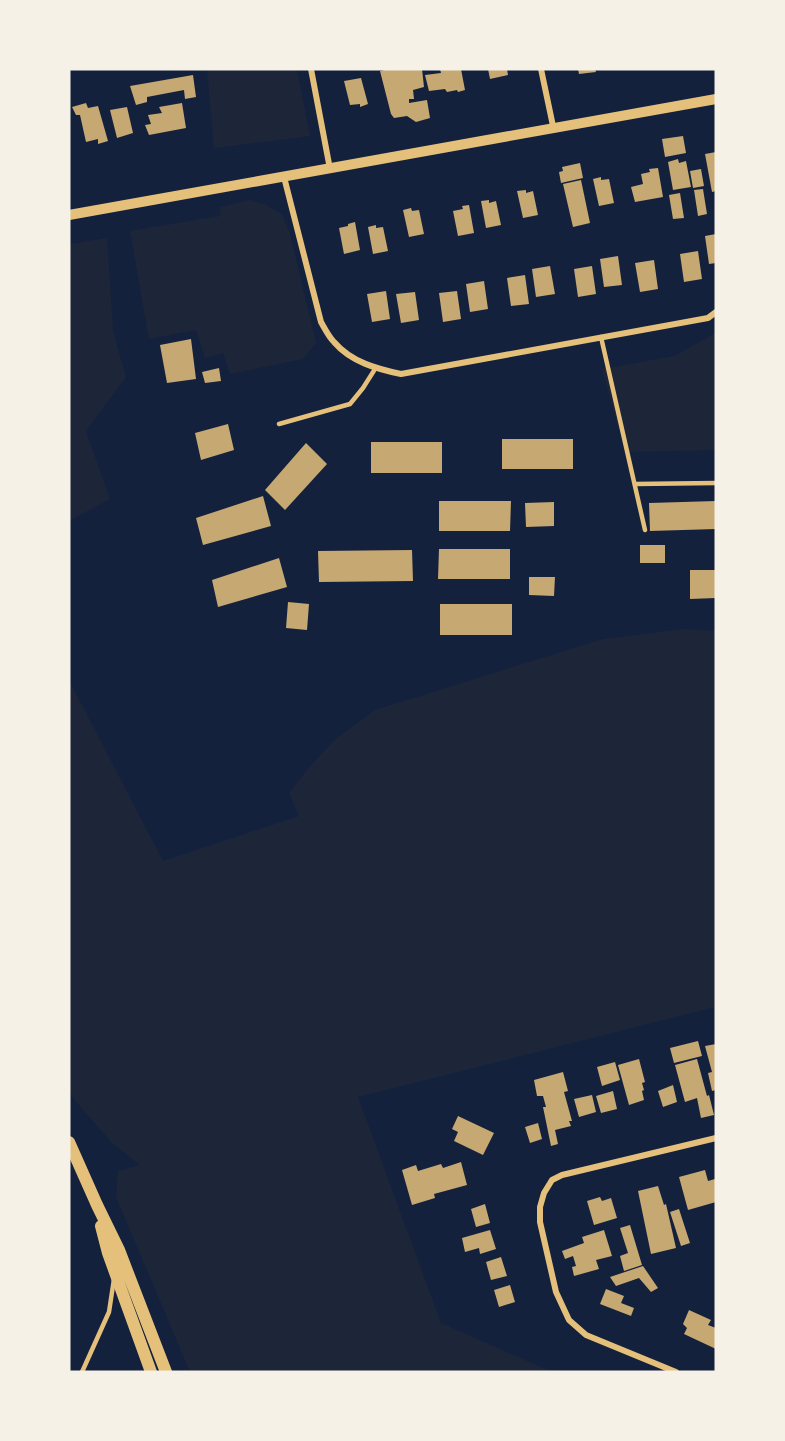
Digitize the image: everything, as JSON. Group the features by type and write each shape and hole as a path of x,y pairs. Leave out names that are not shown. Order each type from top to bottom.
{"main road":[{"path":"69,1142 119,1250 166,1372"},
{"path":"97,1205 108,1253 151,1372"}],"street":[{"path":"311,69 330,169"},
{"path":"541,69 553,126"},
{"path":"70,213 330,169 553,126 716,99"},
{"path":"284,177 321,322 334,343 354,358 375,369 402,374 708,318 716,312"},
{"path":"676,1372 586,1335 569,1320 556,1292 540,1222 540,1206 544,1193 552,1180 562,1175 716,1138"}],"lane":[{"path":"601,337 645,530"},
{"path":"279,424 350,404 375,369"},
{"path":"634,484 716,483"},
{"path":"82,1372 109,1312 115,1273"}],"shaded area":[{"path":"207,69 297,69 310,136 214,148"},
{"path":"249,200 264,204 282,214 290,234 316,343 303,359 230,374 223,353 205,358 196,330 149,339 130,231 220,216 221,207"},
{"path":"107,238 113,331 126,377 86,431 110,499 69,521 69,244"},
{"path":"716,333 716,450 625,452 602,369 674,356"},
{"path":"683,629 716,631 716,1007 358,1097 441,1323 552,1372 190,1372 116,1197 118,1171 140,1165 112,1143 73,1098 69,1090 69,680 163,861 299,816 289,793 311,765 337,738 375,710 603,639"}],"building":[{"path":"422,69 424,87 413,90 414,99 409,99 409,103 427,100 430,118 416,122 407,116 394,118 380,71"},
{"path":"440,69 461,69 465,90 458,92 457,90 447,92 445,89 429,91 425,75 441,73"},
{"path":"488,69 507,69 508,75 490,79"},
{"path":"578,69 595,69 596,72 579,74"},
{"path":"193,75 196,97 185,99 184,90 147,97 147,102 136,105 130,86"},
{"path":"361,78 368,104 360,107 360,104 350,105 344,81"},
{"path":"86,103 88,108 98,106 108,141 98,144 98,139 86,142 80,115 76,115 72,107"},
{"path":"182,103 186,128 149,135 145,125 151,124 148,115 162,113 159,107"},
{"path":"127,107 133,133 117,138 110,110"},
{"path":"683,136 686,153 665,157 662,139"},
{"path":"716,152 716,191 712,192 705,154"},
{"path":"678,159 679,163 686,161 691,187 673,190 668,162"},
{"path":"580,163 583,178 561,183 559,172 563,171 562,167"},
{"path":"658,168 663,197 635,202 631,187 643,184 641,174 650,172 649,169"},
{"path":"701,169 704,186 693,188 690,171"},
{"path":"601,177 601,180 609,179 614,203 599,206 593,179"},
{"path":"581,180 590,223 573,227 563,184"},
{"path":"703,189 707,214 698,216 694,190"},
{"path":"526,190 526,193 533,191 538,215 523,218 517,191"},
{"path":"680,193 684,218 673,219 669,195"},
{"path":"489,200 489,203 496,201 501,225 486,228 481,201"},
{"path":"469,205 474,233 458,236 453,211"},
{"path":"411,208 412,211 419,210 424,234 409,237 403,210"},
{"path":"355,222 360,250 344,254 339,228"},
{"path":"376,225 376,228 383,227 388,251 373,254 368,227"},
{"path":"716,234 716,263 709,264 705,236"},
{"path":"698,251 702,279 684,282 680,254"},
{"path":"618,256 622,285 604,287 600,259"},
{"path":"654,260 658,289 640,292 635,263"},
{"path":"550,266 555,294 536,297 532,269"},
{"path":"592,266 596,294 578,297 574,269"},
{"path":"525,275 529,304 511,306 507,278"},
{"path":"484,281 488,309 470,312 466,284"},
{"path":"386,291 390,319 372,322 367,294"},
{"path":"457,291 461,319 443,322 439,293"},
{"path":"415,292 419,320 401,323 396,294"},
{"path":"191,339 196,379 167,383 160,345"},
{"path":"219,368 221,381 205,383 202,372"},
{"path":"228,424 234,450 201,460 195,433"},
{"path":"502,439 573,439 573,469 502,469"},
{"path":"371,442 442,442 442,473 371,473"},
{"path":"306,443 327,464 285,510 265,490"},
{"path":"263,496 271,526 203,545 196,518"},
{"path":"439,501 511,501 510,531 439,531"},
{"path":"716,501 716,529 650,531 649,503"},
{"path":"554,502 554,526 526,527 525,503"},
{"path":"640,545 665,545 665,563 640,563"},
{"path":"439,549 510,549 510,579 438,579"},
{"path":"412,550 413,581 319,582 318,551"},
{"path":"279,558 287,587 218,607 212,580"},
{"path":"690,570 716,570 716,598 690,599"},
{"path":"529,577 555,577 554,596 529,595"},
{"path":"288,602 309,604 307,630 286,628"},
{"path":"440,604 512,604 512,635 440,635"},
{"path":"698,1041 702,1056 674,1063 670,1048"},
{"path":"716,1044 716,1090 712,1091 708,1073 712,1072 705,1046"},
{"path":"639,1059 645,1082 642,1083 644,1100 629,1105 618,1065"},
{"path":"697,1059 714,1115 701,1118 697,1098 685,1102 675,1065"},
{"path":"615,1062 620,1080 602,1086 597,1067"},
{"path":"563,1072 568,1091 564,1092 572,1121 569,1121 571,1126 555,1130 558,1144 551,1146 543,1107 546,1107 543,1096 537,1096 534,1080"},
{"path":"673,1085 677,1102 663,1107 658,1091"},
{"path":"613,1091 617,1109 601,1113 596,1096"},
{"path":"592,1095 596,1112 579,1117 574,1099"},
{"path":"458,1116 494,1133 483,1155 454,1141 458,1132 452,1129"},
{"path":"538,1123 542,1139 530,1143 525,1127"},
{"path":"461,1162 467,1185 434,1194 435,1198 412,1205 402,1170 416,1165 418,1171 441,1164 443,1168"},
{"path":"705,1170 708,1181 715,1179 716,1202 688,1210 679,1177"},
{"path":"658,1186 664,1205 666,1204 676,1248 651,1254 638,1191"},
{"path":"600,1197 602,1201 611,1198 617,1218 594,1225 587,1201"},
{"path":"485,1204 490,1223 476,1227 471,1209"},
{"path":"679,1209 690,1243 681,1246 670,1212"},
{"path":"630,1225 642,1265 624,1271 620,1256 628,1253 620,1228"},
{"path":"490,1230 496,1249 480,1254 479,1248 465,1252 462,1238"},
{"path":"604,1230 612,1256 596,1260 599,1269 574,1276 572,1267 576,1266 573,1256 565,1259 562,1251 584,1243 582,1237"},
{"path":"501,1257 507,1276 491,1280 486,1262"},
{"path":"643,1266 658,1288 651,1292 639,1278 616,1286 610,1277"},
{"path":"510,1285 515,1302 499,1307 494,1290"},
{"path":"606,1289 624,1296 621,1303 634,1308 631,1316 600,1304"},
{"path":"689,1310 711,1320 708,1325 716,1328 716,1349 684,1334 687,1328 683,1324"}]}
